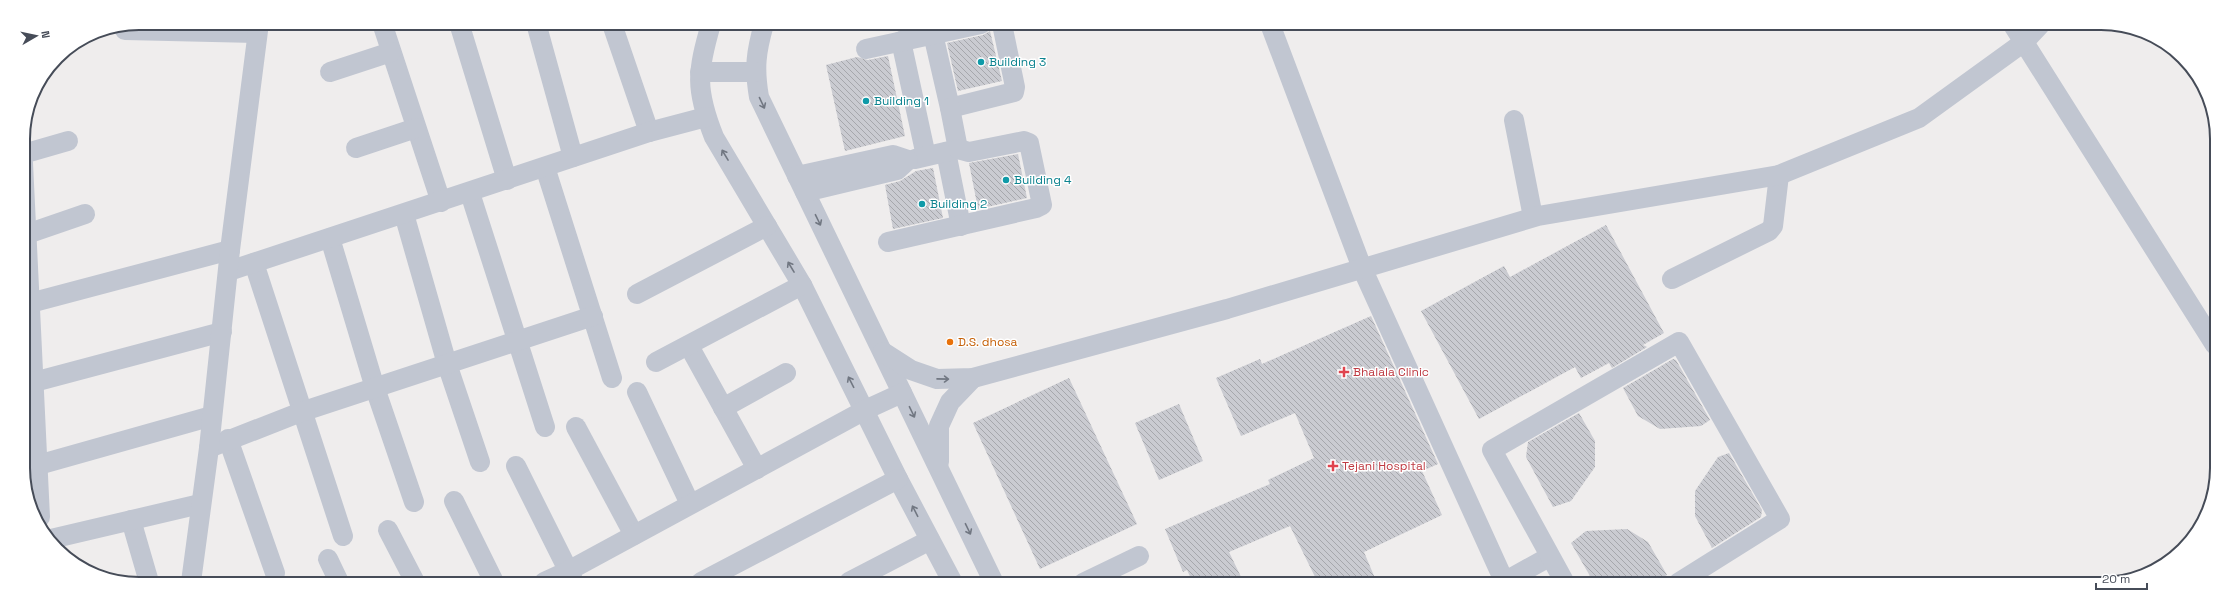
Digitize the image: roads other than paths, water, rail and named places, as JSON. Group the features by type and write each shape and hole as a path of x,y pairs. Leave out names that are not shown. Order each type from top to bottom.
{"street":[{"path":"192,577 200,504 209,448 229,271 230,250 258,30"},
{"path":"384,30 440,202"},
{"path":"461,30 507,180"},
{"path":"538,30 573,157"},
{"path":"614,30 649,132"},
{"path":"709,30 701,57 699,82 706,117 714,137 802,286 866,410 898,479 950,577"},
{"path":"762,30 758,47 755,72 759,97 991,577"},
{"path":"866,49 952,30"},
{"path":"950,108 1014,92 1015,87 1003,30"},
{"path":"1272,30 1362,268 1503,577"},
{"path":"2016,30 2210,337"},
{"path":"883,352 911,370 937,379 973,378 1227,309 1533,217 1779,175 1919,118 2024,42 2035,30"},
{"path":"933,34 950,108 952,150 961,226"},
{"path":"901,41 917,158"},
{"path":"330,72 391,52"},
{"path":"700,72 755,72"},
{"path":"229,271 470,193 649,132 706,117"},
{"path":"1514,120 1533,217"},
{"path":"356,148 416,128"},
{"path":"30,152 68,141"},
{"path":"801,184 893,155 917,158 952,150 969,152 1024,141 1029,142 1042,204 1036,208 888,242"},
{"path":"545,167 612,378"},
{"path":"1672,279 1768,231 1772,226 1779,175"},
{"path":"470,193 519,341 545,427"},
{"path":"30,233 85,214"},
{"path":"404,214 447,364 480,462"},
{"path":"638,294 767,226"},
{"path":"330,238 375,388 414,502"},
{"path":"40,512 38,465 31,433 34,382 30,303 230,250"},
{"path":"254,263 301,412 343,536"},
{"path":"656,362 802,286"},
{"path":"209,448 228,439 301,412 593,316"},
{"path":"34,382 222,332"},
{"path":"1561,577 1492,450 1679,342 1780,520 1688,577"},
{"path":"689,346 757,468"},
{"path":"723,408 786,373"},
{"path":"939,468 939,426 950,402 973,378"},
{"path":"638,392 690,504"},
{"path":"516,466 571,577 634,535 757,468 902,392"},
{"path":"38,465 212,416"},
{"path":"576,427 634,535"},
{"path":"228,439 275,573"},
{"path":"711,577 898,479"},
{"path":"454,501 492,577"},
{"path":"56,538 200,504"},
{"path":"131,520 148,577"},
{"path":"388,530 412,577"},
{"path":"859,577 930,540"},
{"path":"1095,577 1139,556"},
{"path":"1513,577 1549,556"},
{"path":"328,559 337,577"}],"place":[{"name":"Building 3","path":"981,62"},
{"name":"Building 1","path":"866,101"},
{"name":"Building 4","path":"1006,180"},
{"name":"Building 2","path":"922,204"},
{"name":"D.S. dhosa","path":"950,342"},
{"name":"Bhalala Clinic","path":"1344,372"},
{"name":"Tejani Hospital","path":"1333,466"}]}
